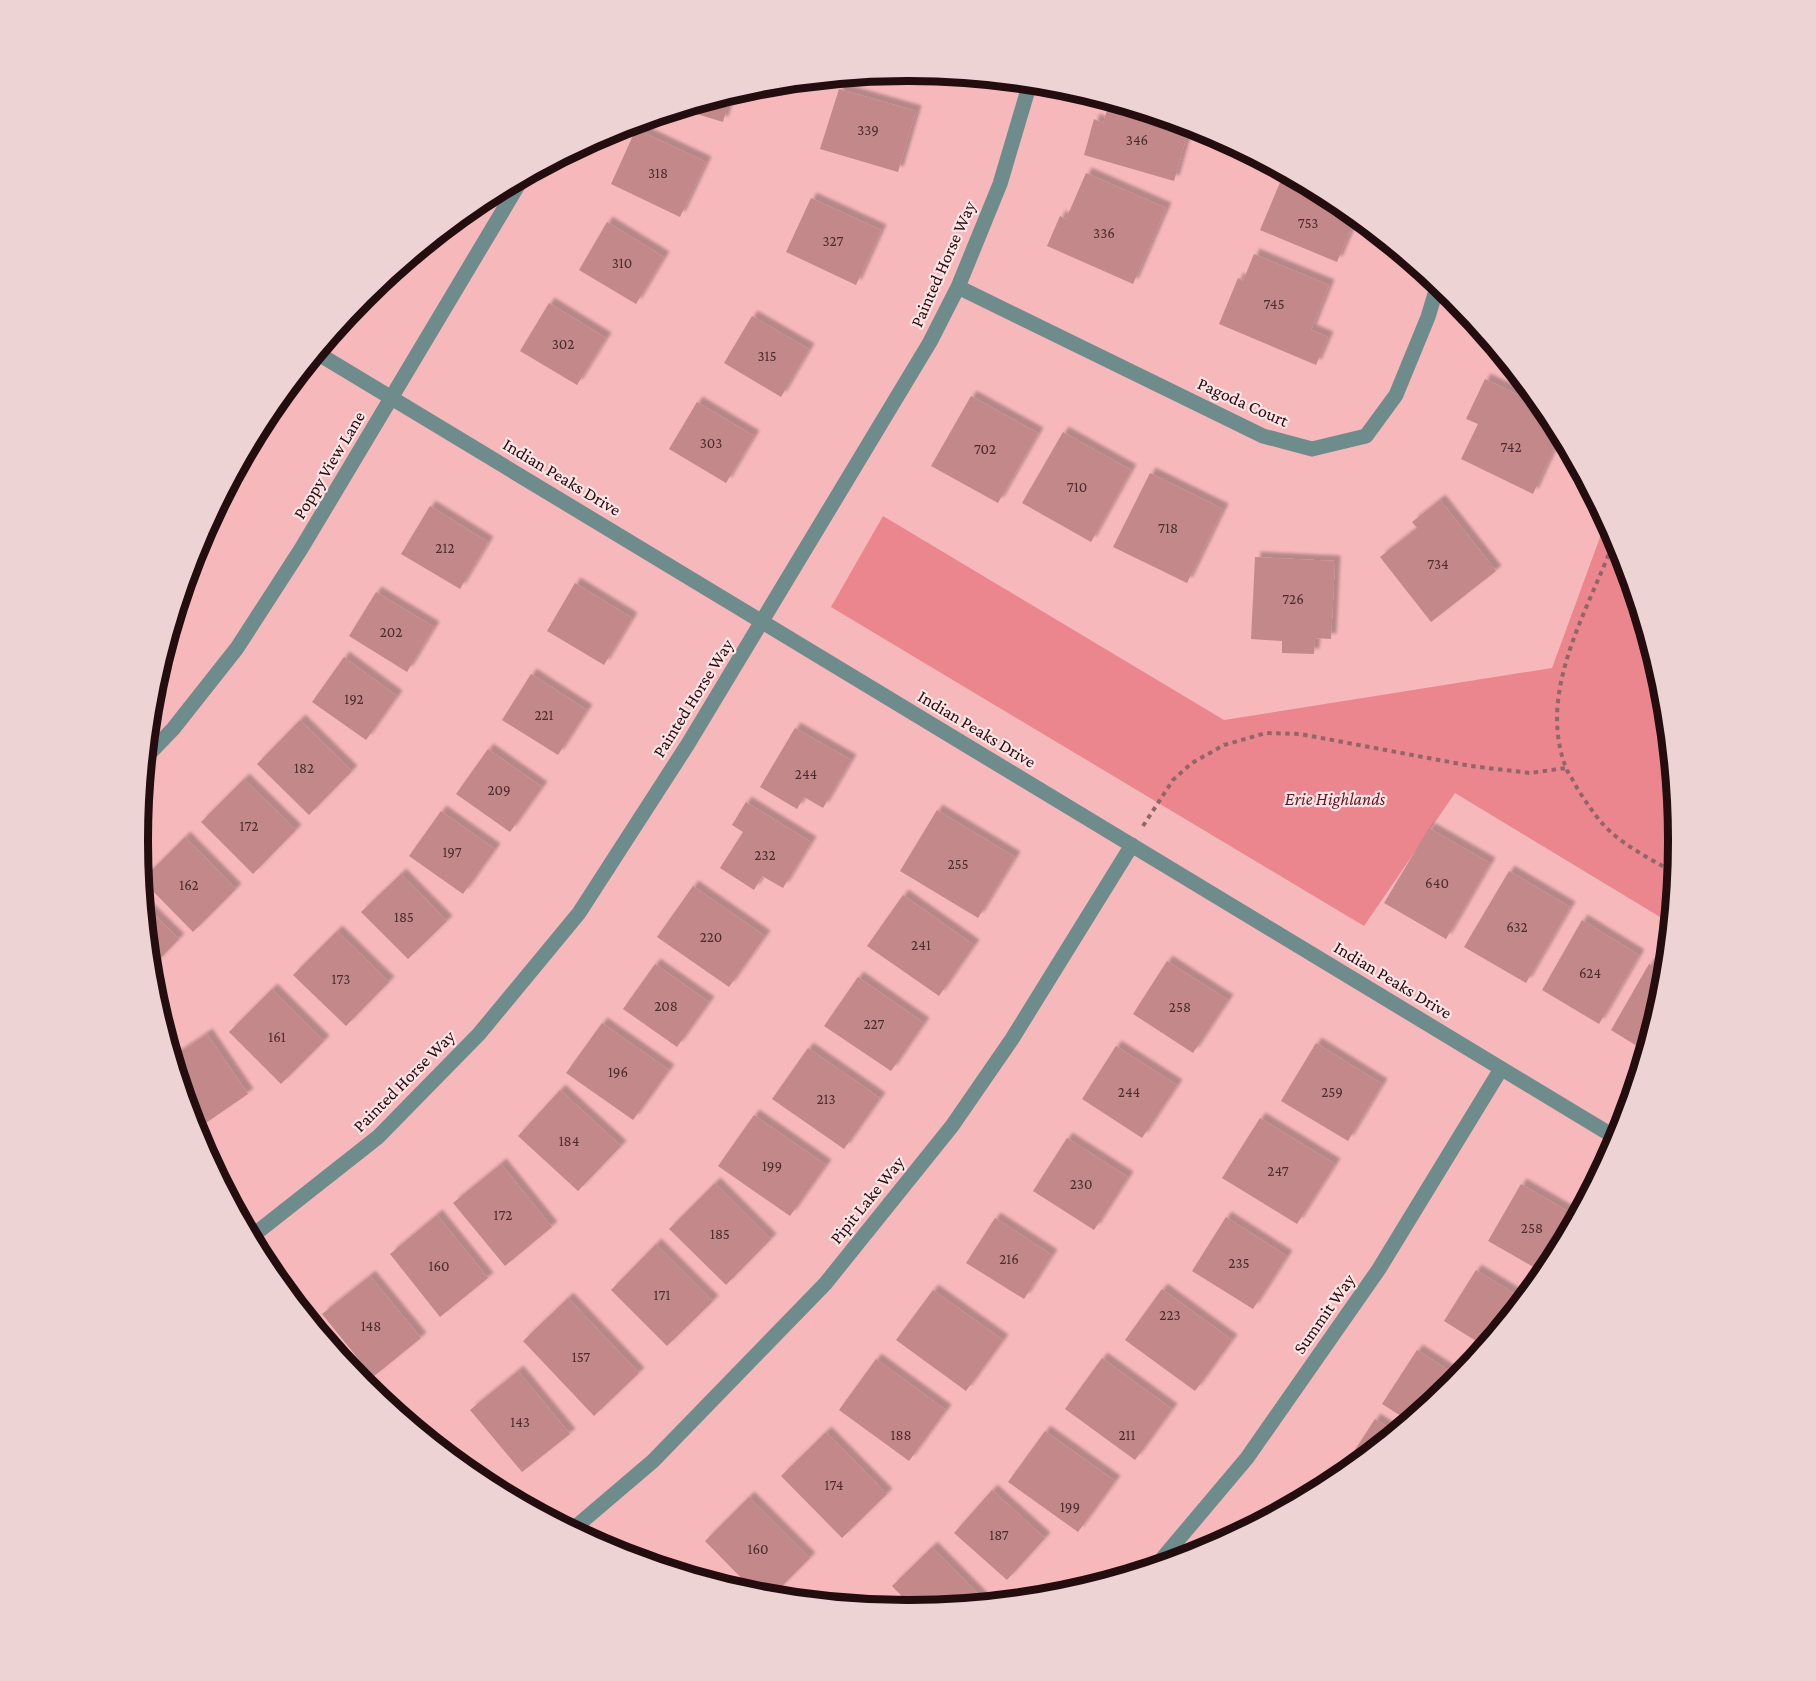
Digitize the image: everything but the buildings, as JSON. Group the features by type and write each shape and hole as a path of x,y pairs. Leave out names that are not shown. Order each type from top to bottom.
{"street":[{"name":"Painted Horse Way","path":"257,1232 378,1137 479,1034 579,912 688,744 930,342 958,287 1000,184 1027,91"},
{"name":"Poppy View Lane","path":"154,748 237,648 301,549 514,191"},
{"name":"Pagoda Court","path":"958,287 1263,436 1312,449 1366,436 1396,394 1428,317 1435,294"},
{"name":"Indian Peaks Drive","path":"323,357 1609,1134"},
{"name":"Pipit Lake Way","path":"578,1525 653,1461 825,1284 959,1116 1012,1039 1132,845"},
{"name":"Summit Way","path":"1165,1555 1247,1458 1379,1269 1501,1069"}],"path":[{"path":"1610,551 1567,654 1558,688 1557,730 1566,768 1593,814 1614,835 1667,868"},
{"path":"1146,822 1173,780 1192,763 1224,745 1266,733 1300,734 1471,766 1530,773 1566,768"}],"green space":[{"name":"Erie Highlands","path":"883,516 1224,720 1552,668 1602,532 1627,596 1642,644 1661,741 1668,840 1663,919 1455,793 1364,926 831,607"}]}
